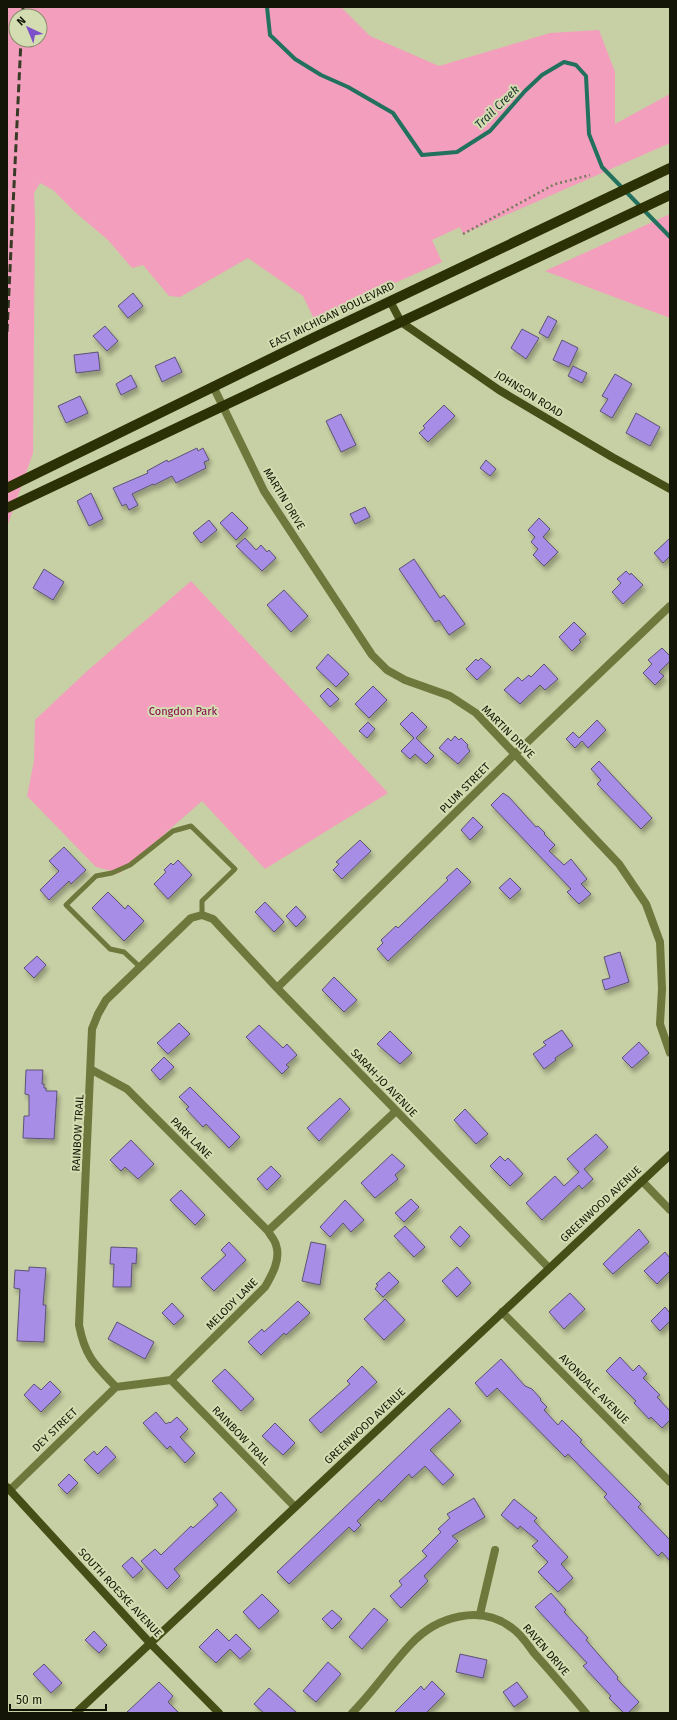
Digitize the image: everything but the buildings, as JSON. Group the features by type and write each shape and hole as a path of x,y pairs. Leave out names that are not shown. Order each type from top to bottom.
{"main road":[{"name":"EAST MICHIGAN BOULEVARD","path":"7,488 213,386 670,168"},
{"path":"7,508 670,196"}],"street":[{"name":"JOHNSON ROAD","path":"390,301 401,322 499,390 612,457 670,489"},
{"name":"MARTIN DRIVE","path":"213,386 264,491 372,655 387,670 405,680 450,696 476,713 619,864 646,904 660,942 662,988 660,1024 670,1053"},
{"name":"PLUM STREET","path":"277,988 515,754 670,606"},
{"name":"SARAH-JO AVENUE","path":"202,915 213,919 277,988 549,1268"},
{"name":"RAINBOW TRAIL","path":"116,1386 93,1363 83,1344 79,1325 92,1070 92,1029 106,1000 191,918 202,915"},
{"name":"PARK LANE","path":"92,1070 127,1089 268,1231"},
{"path":"268,1231 396,1111"},
{"name":"GREENWOOD AVENUE","path":"76,1713 670,1155"},
{"path":"642,1181 670,1210"},
{"name":"MELODY LANE","path":"171,1380 265,1287 274,1272 277,1259 277,1245 268,1231"},
{"name":"AVONDALE AVENUE","path":"502,1312 670,1482"},
{"name":"RAINBOW TRAIL","path":"171,1380 295,1507"},
{"path":"116,1386 171,1380"},
{"name":"DEY STREET","path":"8,1488 116,1386"},
{"name":"SOUTH ROESKE AVENUE","path":"8,1488 150,1643 219,1713"},
{"path":"352,1713 412,1642 433,1627 447,1620 464,1615 480,1614 495,1550"},
{"name":"RAVEN DRIVE","path":"480,1614 497,1619 513,1629 586,1713"}],"lane":[{"path":"140,967 124,952 110,949 66,905 96,876 112,873 130,865 173,831 191,826 235,869 202,901 202,915"}],"path":[{"path":"463,234 555,184 590,175"}],"green space":[{"path":"7,7 341,7 370,36 439,66 550,33 599,30 615,72 615,124 670,94 670,143 463,234 460,227 432,240 442,262 314,319 303,296 248,258 180,297 169,296 143,265 132,268 108,240 75,212 53,190 40,183 34,193 33,453 8,524 7,535"},
{"path":"670,214 670,318 545,271"},
{"name":"Congdon Park","path":"191,581 388,793 265,869 202,801 120,873 96,867 27,796 34,761 35,720 86,672"}],"waterway":[{"name":"Trail Creek","path":"267,7 270,35 295,59 321,75 348,87 393,113 422,155 457,152 490,131 525,91 542,75 564,62 576,65 586,76 589,134 602,167 670,237"}],"railway":[{"path":"7,332 21,48"}]}
